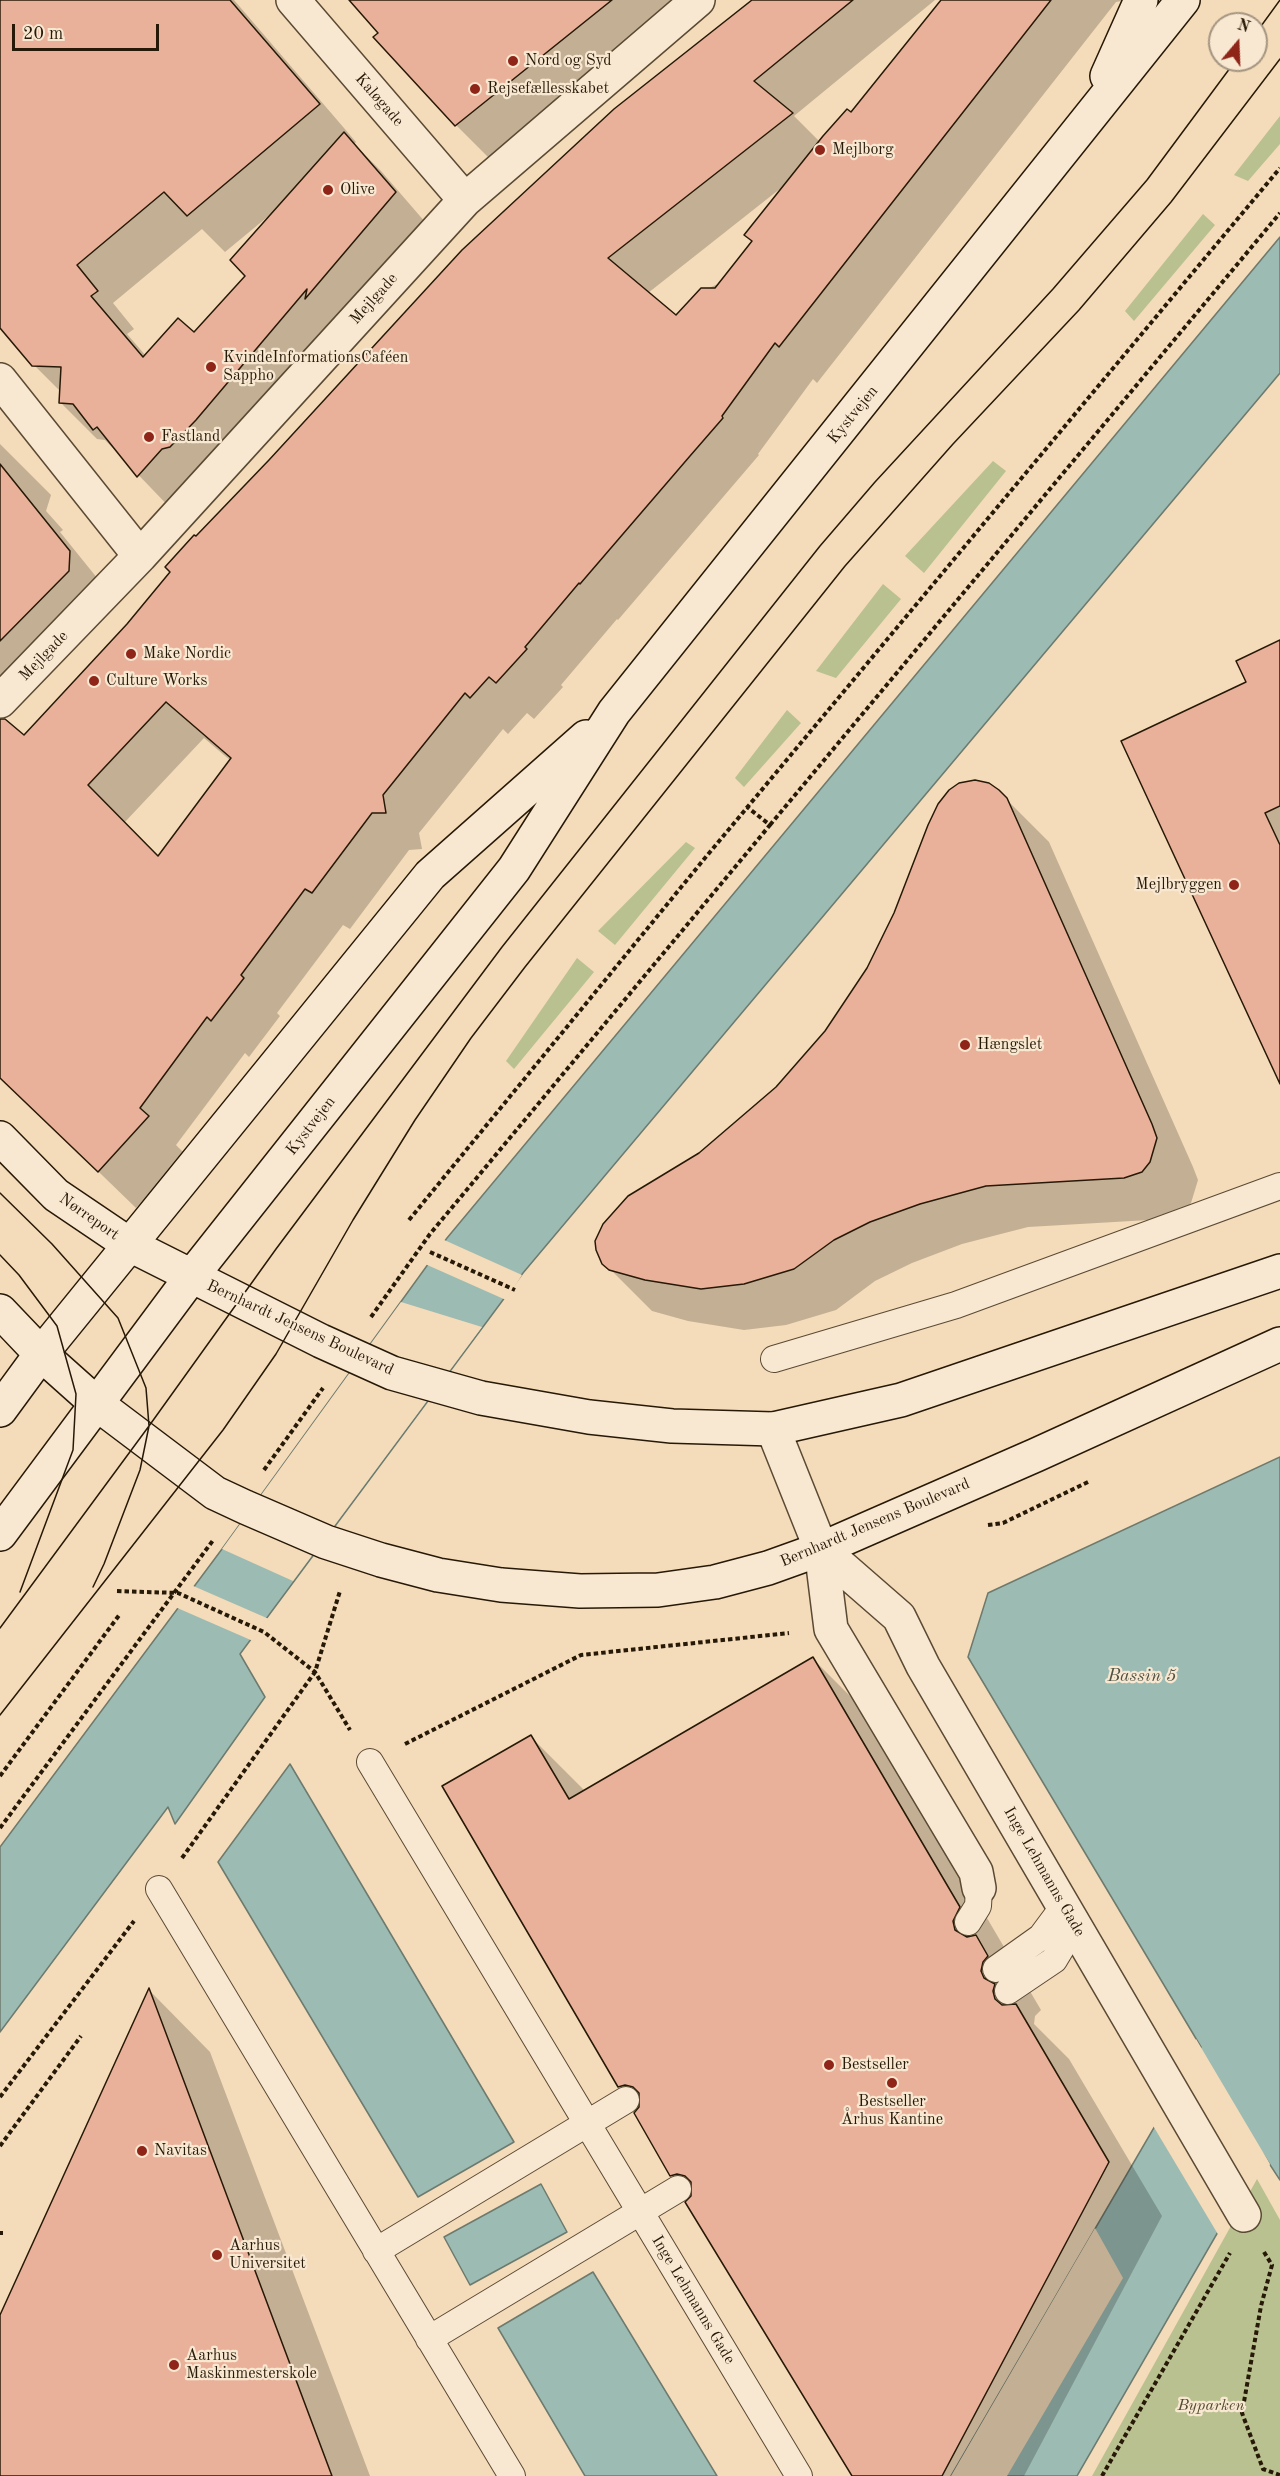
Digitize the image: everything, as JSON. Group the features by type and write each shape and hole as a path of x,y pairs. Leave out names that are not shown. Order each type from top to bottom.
{"street":[{"name":"Kaløgade","path":"293,0 465,200"},
{"name":"Mejlgade","path":"0,701 140,556 465,200 698,0"},
{"name":"Kystvejen","path":"1090,116 1141,0"},
{"name":"Kystvejen","path":"0,1534 191,1277 514,869 614,712 1029,196 1183,0"},
{"path":"0,380 140,556"},
{"name":"Kystvejen","path":"0,1410 41,1354 430,875 614,712"},
{"name":"Nørreport","path":"0,1138 56,1195 130,1245 191,1277"},
{"name":"Bernhardt Jensens Boulevard","path":"191,1277 392,1373 441,1388 480,1398 589,1417 672,1426 773,1429 901,1400 1280,1271"},
{"path":"0,1311 41,1354"},
{"name":"Bernhardt Jensens Boulevard","path":"41,1354 97,1404 215,1493 242,1506 340,1546 438,1575 501,1585 580,1591 658,1590 715,1582 768,1568 821,1549 1036,1455 1280,1344"},
{"name":"Inge Lehmanns Gade","path":"773,1429 821,1549 831,1629 976,1872 968,1904"},
{"name":"Inge Lehmanns Gade","path":"821,1549 900,1617 923,1666 1245,2220"}],"lane":[{"path":"774,1359 956,1305 1280,1186"},
{"name":"Inge Lehmanns Gade","path":"370,1762 799,2476"},
{"path":"159,1889 512,2476"},
{"path":"1002,1980 1054,1960 1063,1945 1068,1926 1064,1906"},
{"path":"376,2251 626,2100"},
{"path":"429,2339 678,2189"}],"path":[{"path":"409,1220 747,807 1280,168"},
{"path":"0,1828 242,1506 352,1355 383,1298 430,1233 1280,213"},
{"path":"747,807 770,825"},
{"path":"430,1252 515,1290"},
{"path":"0,2097 159,1889 315,1672 340,1546"},
{"path":"117,1591 176,1593 264,1632 315,1672 370,1762 581,1655 831,1629"},
{"path":"0,1776 120,1614"},
{"path":"0,2146 81,2036"},
{"path":"1102,2476 1245,2220 1272,2265 1280,2267"},
{"path":"1272,2265 1261,2306 1242,2413 1263,2469 1280,2475"}],"green space":[{"path":"1280,116 1280,144 1248,181 1234,175"},
{"path":"1203,214 1215,225 1134,321 1125,311"},
{"path":"993,461 1006,471 924,573 905,556"},
{"path":"883,584 901,599 836,678 816,671"},
{"path":"787,710 801,723 744,787 735,778"},
{"path":"686,842 695,848 615,945 598,931"},
{"path":"577,958 594,972 514,1069 506,1061"},
{"name":"Byparken","path":"1257,2179 1280,2220 1280,2476 1092,2476"}],"water":[{"path":"1280,237 1280,373 523,1273 240,1654 265,1697 175,1824 168,1807 0,2032 0,1847 222,1549 447,1238"},
{"name":"Bassin 5","path":"1280,1457 1280,2180 1263,2154 1077,2476 951,2476 1201,2047 968,1657 988,1593"},
{"path":"290,1764 514,2142 418,2197 218,1862"},
{"path":"541,2184 567,2232 470,2285 444,2237"},
{"path":"593,2272 717,2476 585,2476 498,2328"}],"pier":[{"path":"442,1239 522,1275 506,1300 425,1264"},
{"path":"401,1302 482,1327 293,1581 222,1549"},
{"path":"191,1585 269,1619 253,1641 175,1607"},
{"path":"1196,2039 1270,2164 1269,2167 1264,2159 1219,2236 1152,2124 1197,2047 1194,2042"},
{"path":"1095,2228 1123,2278 1007,2476 951,2476"}],"building":[{"path":"0,0 230,0 320,104 187,216 164,192 77,265 98,291 91,296 143,357 178,318 194,332 245,276 230,260 344,132 396,192 305,299 307,289 196,420 170,447 162,449 137,477 97,427 93,430 73,404 59,403 61,367 32,366 0,328"},
{"path":"349,0 612,0 455,126 373,37 378,33"},
{"path":"752,0 853,0 754,81 793,113 608,258 676,315 701,288 715,288 752,241 744,235 823,136 847,109 851,112 941,0 1051,0 779,347 775,343 722,416 723,418 579,583 525,647 527,649 496,683 489,677 470,698 465,693 383,795 386,813 372,813 312,893 305,889 241,975 244,978 211,1021 207,1017 140,1108 149,1116 98,1172 0,1078 0,719 5,719 24,735 127,624 170,572 165,567 269,460 462,250 614,109","holes":["166,702 231,758 158,856 88,785"]},
{"path":"0,464 70,551 69,571 0,641"},
{"name":"Mejlbryggen","path":"1280,640 1280,806 1265,813 1280,845 1280,1084 1121,741 1246,682 1236,661"},
{"name":"Hængslet","path":"975,780 989,783 1007,798 1152,1124 1157,1138 1150,1162 1142,1172 1124,1178 986,1186 920,1204 870,1222 834,1240 794,1269 744,1284 701,1289 645,1280 609,1270 602,1264 596,1250 595,1241 603,1224 628,1196 699,1153 776,1087 825,1031 867,968 894,913 938,804 949,790 959,783"},
{"name":"Bestseller","path":"813,1657 960,1907 953,1921 955,1930 967,1937 976,1935 988,1956 983,1962 981,1971 984,1978 995,1984 993,1991 995,1999 1002,2005 1016,2004 1109,2162 942,2476 852,2476 685,2202 691,2196 691,2182 685,2176 677,2174 670,2176 634,2113 639,2107 639,2093 633,2087 625,2085 618,2087 442,1786 531,1735 569,1799"},
{"name":"Navitas","path":"149,1988 332,2476 0,2476 0,2315"}],"tram line":[{"path":"1268,16 1280,0"},
{"path":"0,1715 223,1430 276,1354 353,1220 415,1120 471,1038 525,967 845,566 953,444 1079,310 1171,202 1280,59"},
{"path":"0,1628 276,1249 502,947 820,546 875,482 1053,289 1147,180 1227,72"},
{"path":"0,1193 52,1244 118,1318 146,1388 149,1426 140,1470 93,1587"},
{"path":"0,1255 19,1275 57,1326 76,1394 73,1450 20,1592"}],"place":[{"name":"Nord og Syd","path":"513,61"},
{"name":"Rejsefællesskabet","path":"475,89"},
{"name":"Mejlborg","path":"820,150"},
{"name":"Olive","path":"328,190"},
{"name":"KvindeInformationsCaféen Sappho","path":"211,367"},
{"name":"Fastland","path":"149,437"},
{"name":"Make Nordic","path":"131,654"},
{"name":"Culture Works","path":"94,681"},
{"name":"Mejlbryggen","path":"1234,885"},
{"name":"Hængslet","path":"965,1045"},
{"name":"Bestseller","path":"829,2065"},
{"name":"Bestseller Århus Kantine","path":"892,2083"},
{"name":"Navitas","path":"142,2151"},
{"name":"Aarhus Universitet","path":"217,2255"},
{"name":"Aarhus Maskinmesterskole","path":"174,2365"}]}
